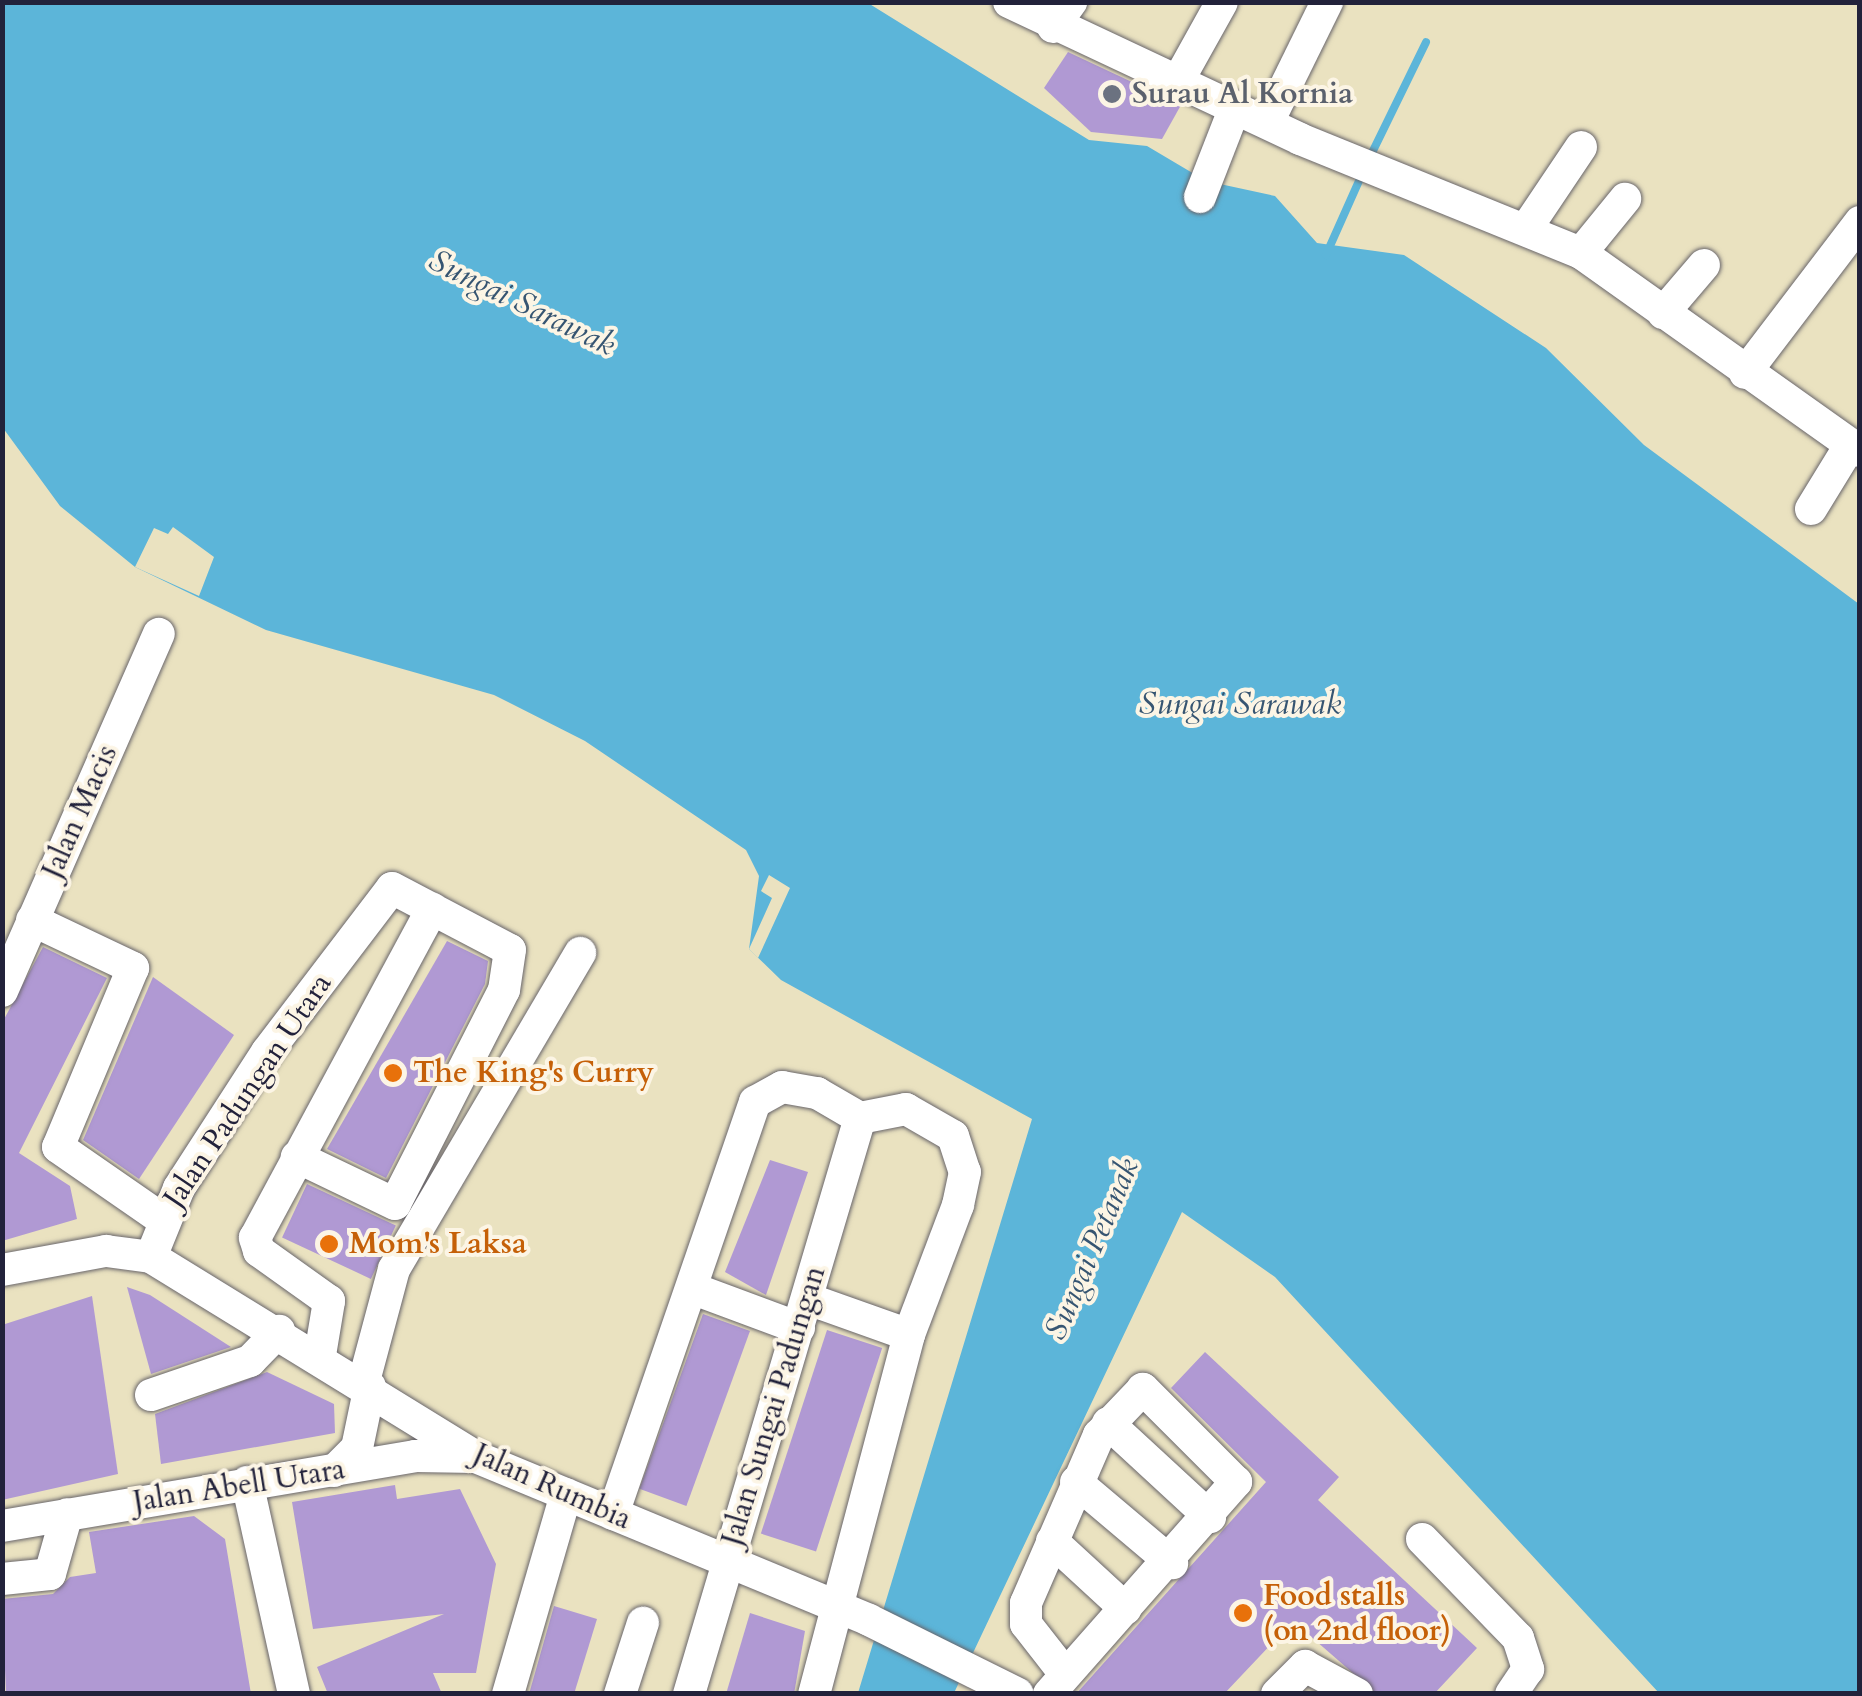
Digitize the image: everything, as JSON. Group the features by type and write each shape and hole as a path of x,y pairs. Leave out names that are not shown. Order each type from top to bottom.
{"street":[{"path":"1009,2 1062,15 1178,81 1235,108 1528,226 1581,253 1744,374 1854,449 1812,509"},
{"path":"1178,81 1222,2"},
{"path":"1268,122 1326,2"},
{"path":"1200,197 1235,108"},
{"path":"1528,226 1581,146"},
{"path":"1581,253 1625,199"},
{"path":"1744,374 1860,222"},
{"path":"1663,313 1704,265"},
{"name":"Jalan Macis","path":"2,991 159,634"},
{"name":"Jalan Padungan Utara","path":"151,1257 162,1219 267,1052 392,888 510,950 511,960 411,1185 395,1204 297,1157"},
{"path":"320,1354 329,1301 259,1251 255,1238 432,909"},
{"path":"32,920 133,968 58,1147 162,1219"},
{"path":"334,1471 356,1448 394,1269 580,953"},
{"path":"612,1514 694,1289 755,1102 782,1088 817,1093 860,1118 906,1109 930,1118 954,1136 965,1172 909,1335 832,1604 814,1694"},
{"name":"Jalan Sungai Padungan","path":"689,1694 860,1118"},
{"path":"2,1270 106,1250 151,1257"},
{"name":"Jalan Rumbia","path":"151,1257 320,1354 476,1457 869,1620 1018,1694"},
{"path":"2,1290 51,1259"},
{"path":"694,1289 909,1335"},
{"path":"151,1396 250,1361 279,1330"},
{"path":"1143,1389 1157,1395 1233,1472 1236,1482 1172,1563 1057,1684 1026,1624 1052,1541 1076,1482 1108,1423 1126,1398 1143,1389"},
{"path":"1108,1423 1210,1516"},
{"name":"Jalan Abell Utara","path":"2,1526 414,1456 476,1457"},
{"path":"247,1482 294,1694"},
{"path":"1076,1482 1172,1563"},
{"path":"508,1694 566,1494"},
{"path":"2,1579 50,1574 67,1514"},
{"path":"1422,1539 1518,1638 1528,1669 1510,1694"},
{"path":"1052,1541 1126,1609"},
{"path":"620,1694 643,1623"},
{"path":"1277,1694 1305,1666 1353,1692"}],"water":[{"name":"Sungai Sarawak","path":"3,3 868,3 1089,140 1147,146 1206,181 1275,196 1317,243 1404,255 1546,348 1644,445 1859,604 1859,1693 1659,1693 1275,1277 1182,1212 954,1693 858,1693 1032,1119 781,980 749,949 759,876 746,850 585,741 494,695 266,630 135,567 60,506 3,428"}],"pier":[{"path":"173,527 214,557 199,596 135,567 154,528 168,534"},
{"path":"769,875 790,888 758,958 749,949 772,898 761,891"}],"building":[{"name":"Surau Al Kornia","path":"1068,52 1181,105 1162,139 1091,132 1044,88"},
{"path":"447,941 488,961 485,984 386,1178 327,1149"},
{"path":"43,947 107,978 19,1153 70,1186 77,1219 2,1241 2,1023"},
{"path":"153,977 234,1035 139,1179 83,1140"},
{"path":"770,1160 808,1172 766,1295 725,1272"},
{"path":"307,1184 396,1225 371,1279 282,1237"},
{"path":"127,1287 150,1295 231,1347 151,1374"},
{"path":"92,1296 118,1474 2,1500 2,1325"},
{"path":"703,1314 750,1331 686,1506 639,1489"},
{"path":"827,1330 882,1348 816,1551 761,1534"},
{"path":"1205,1352 1339,1477 1318,1500 1477,1648 1434,1694 1377,1694 1293,1621 1224,1694 1076,1694 1266,1482 1171,1388"},
{"path":"267,1372 334,1404 335,1433 161,1464 155,1414"},
{"path":"395,1485 397,1499 460,1489 496,1564 476,1673 433,1673 442,1694 328,1694 317,1667 444,1614 313,1629 292,1502"},
{"path":"194,1516 225,1539 251,1694 6,1694 2,1599 53,1594 70,1577 96,1573 89,1532"},
{"path":"554,1606 597,1619 574,1694 529,1694"},
{"path":"750,1613 805,1631 794,1694 726,1694"}],"waterway":[{"path":"1369,159 1426,42"},
{"path":"1326,255 1363,172"}],"place":[{"name":"Surau Al Kornia","path":"1112,94"},
{"name":"The King's Curry","path":"393,1073"},
{"name":"Mom's Laksa","path":"329,1244"},
{"name":"Food stalls (on 2nd floor)","path":"1243,1613"}],"water label":[{"name":"Sungai Petanak","path":"1092,1249"}]}
